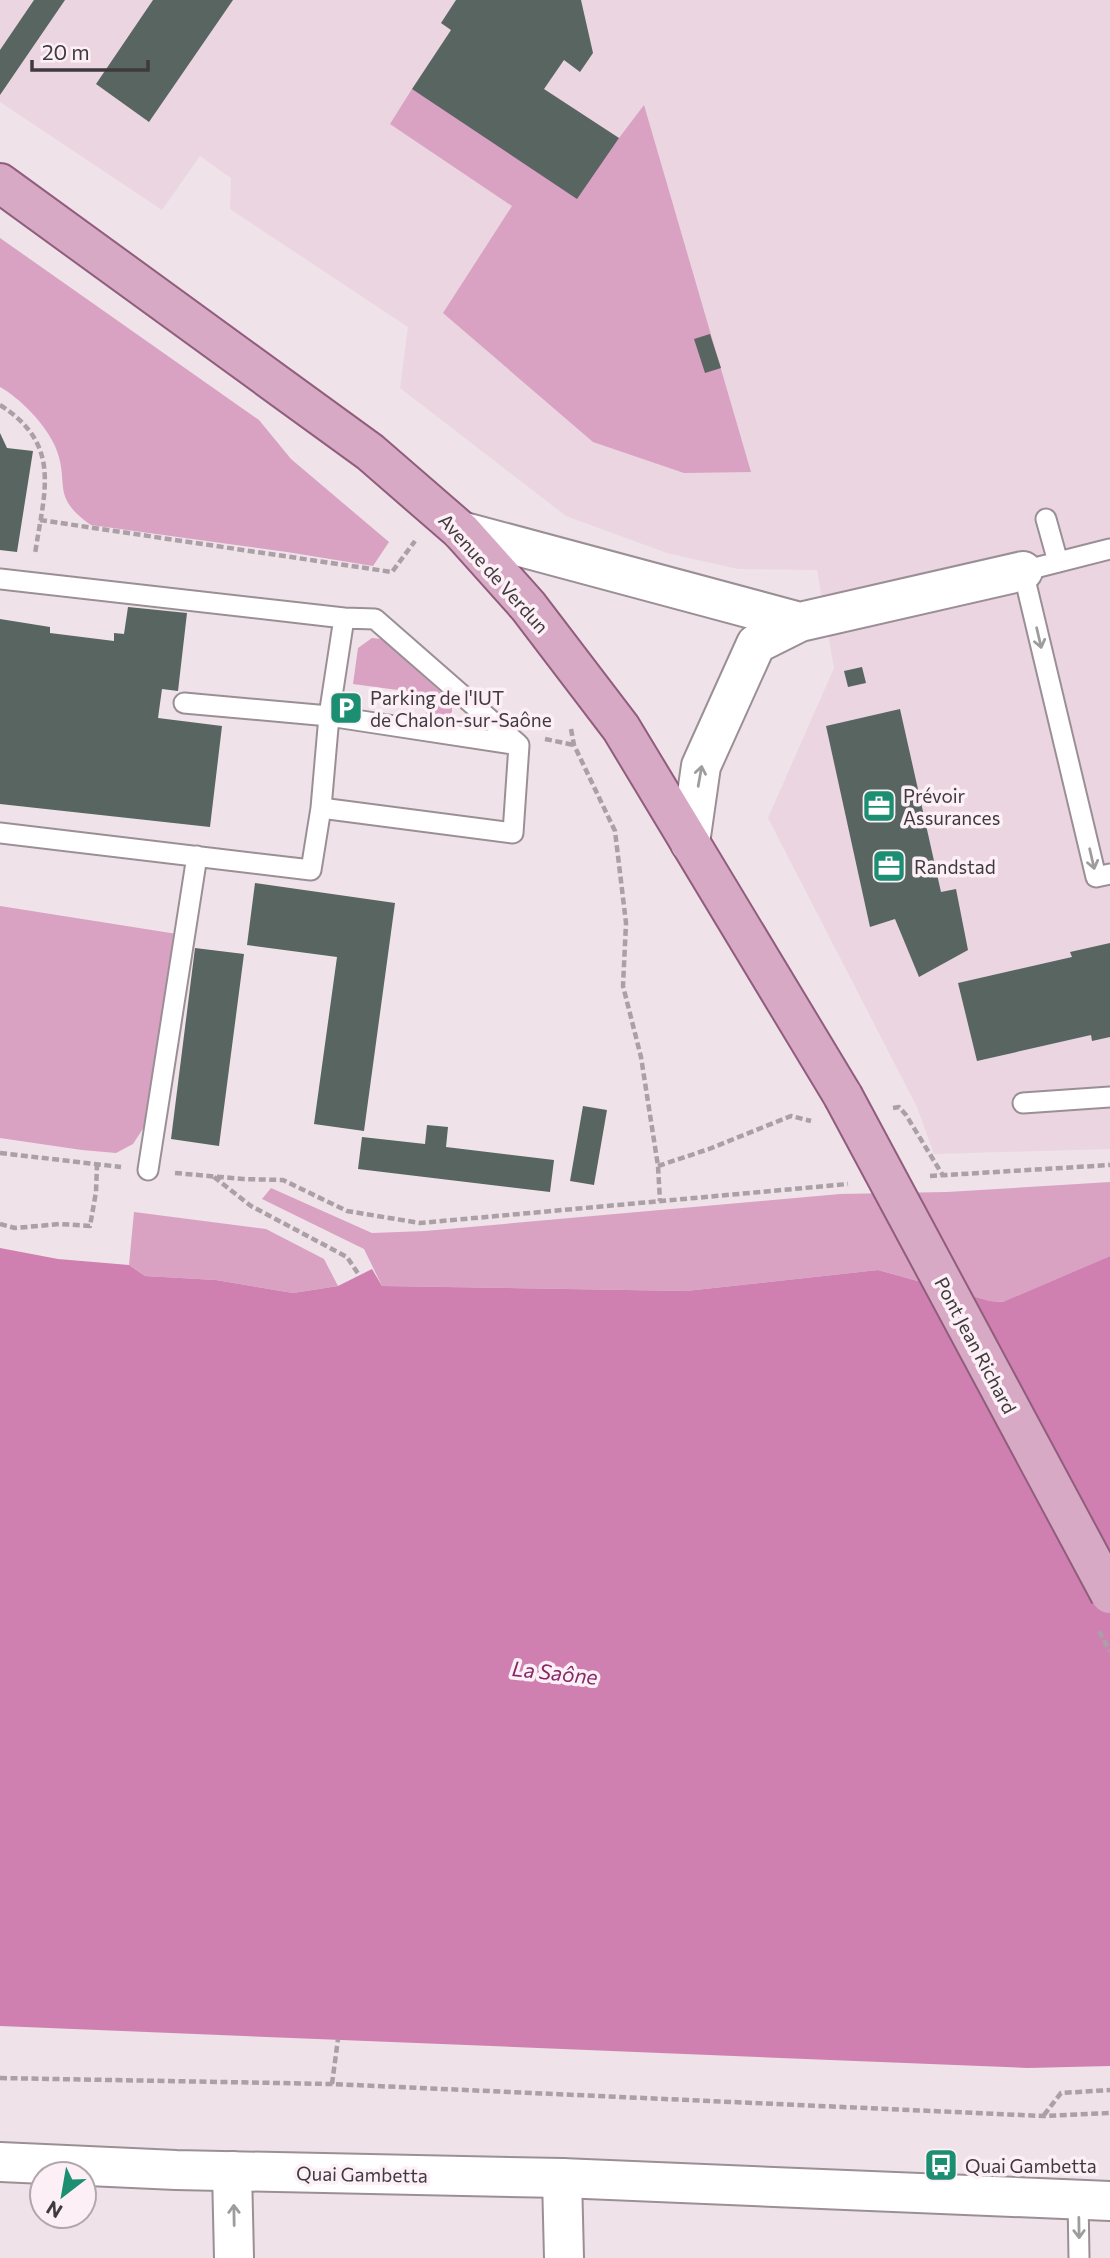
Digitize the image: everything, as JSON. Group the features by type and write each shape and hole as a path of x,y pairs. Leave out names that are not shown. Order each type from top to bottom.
{"main road":[{"name":"Avenue de Verdun","path":"0,183 370,452 461,531 528,606 621,728 843,1096"},
{"path":"461,531 800,622"},
{"path":"690,843 701,766 756,644 800,622 1040,567"},
{"name":"Pont Jean Richard","path":"843,1096 1110,1594"},
{"name":"Quai Gambetta","path":"0,2162 232,2171 562,2178 959,2196 1100,2198"},
{"path":"232,2171 234,2258"},
{"path":"562,2178 564,2258"}],"lane":[{"path":"1046,519 1040,567 1096,877 1110,874"},
{"path":"1040,567 1110,549"},
{"path":"0,579 344,618 375,619 519,745"},
{"path":"0,833 311,870 321,808 329,716 344,618"},
{"path":"184,703 329,716 519,745"},
{"path":"321,808 513,833 519,745"},
{"path":"148,1170 197,856"},
{"path":"1023,1102 1110,1097"},
{"name":"Quai Gambetta","path":"1079,2258 1100,2198"}],"path":[{"path":"0,405 27,427 44,460 45,486 31,582"},
{"path":"40,520 392,572 422,532"},
{"path":"569,718 574,745 615,831 626,922 623,986 641,1057 658,1166 660,1201"},
{"path":"906,1115 942,1175"},
{"path":"658,1166 791,1116 814,1122"},
{"path":"0,1153 148,1170 283,1180 347,1211 420,1223 824,1186"},
{"path":"0,1224 15,1228 60,1224 90,1226 96,1192 97,1164"},
{"path":"958,1173 1110,1165"},
{"path":"213,1176 251,1206 347,1257 359,1275"},
{"path":"332,2084 338,2039"},
{"path":"0,2078 332,2084 1044,2116 1110,2113"},
{"path":"1044,2116 1060,2093 1110,2090"}],"shaded area":[{"path":"0,0 1110,0 1110,1149 934,1154 917,1107 768,818 834,668 817,570 738,569 667,553 566,516 400,388 408,327 230,209 231,178 200,156 162,210 0,102"},
{"path":"412,89 619,138 644,105 751,472 684,473 593,442 443,313 512,206 390,124"},
{"path":"0,238 259,420 291,459 389,542 373,566 91,525 78,515 65,497 59,459 51,438 32,413 0,387"},
{"path":"372,638 382,639 452,702 452,712 443,720 425,724 428,694 353,684 358,648"},
{"path":"0,906 177,934 146,1124 133,1144 116,1153 0,1138"},
{"path":"1110,1182 1110,1256 1004,1302 990,1301 878,1270 686,1291 382,1286 364,1249 262,1199 271,1188 372,1233 425,1231 840,1194 947,1192"},
{"path":"134,1212 266,1229 324,1259 338,1286 293,1293 216,1280 145,1276 129,1265"}],"water":[{"name":"La Saône","path":"0,1248 58,1259 129,1265 145,1276 216,1280 293,1293 338,1286 372,1269 382,1286 686,1291 878,1270 990,1301 1003,1302 1110,1256 1110,2066 1028,2068 0,2026"}],"building":[{"path":"34,0 65,0 0,95 0,50"},
{"path":"153,0 233,0 149,122 96,84"},
{"path":"456,0 581,0 593,53 580,72 564,60 544,89 619,138 577,199 412,89 451,30 441,23"},
{"path":"710,334 721,368 705,373 694,339"},
{"path":"0,433 7,448 33,451 17,552 0,550"},
{"path":"128,607 187,613 178,691 162,689 158,718 222,726 210,827 0,804 0,619 50,627 50,633 114,641 114,633 124,634"},
{"path":"862,667 866,683 848,687 844,671"},
{"path":"900,709 941,892 956,889 968,950 919,977 895,919 870,927 826,726"},
{"path":"255,883 395,903 364,1131 314,1124 337,957 247,945"},
{"path":"1110,943 1110,1037 1092,1041 1091,1035 977,1061 958,983 1072,957 1070,952"},
{"path":"195,948 244,954 219,1146 171,1139"},
{"path":"583,1106 607,1110 594,1185 570,1181"},
{"path":"427,1125 448,1127 446,1147 554,1160 550,1192 358,1169 362,1137 425,1144"}],"place":[{"name":"Parking de l'IUT de Chalon-sur-Saône","path":"346,708"},
{"name":"Prévoir Assurances","path":"879,806"},
{"name":"Randstad","path":"889,866"},
{"name":"Quai Gambetta","path":"941,2165"}]}
